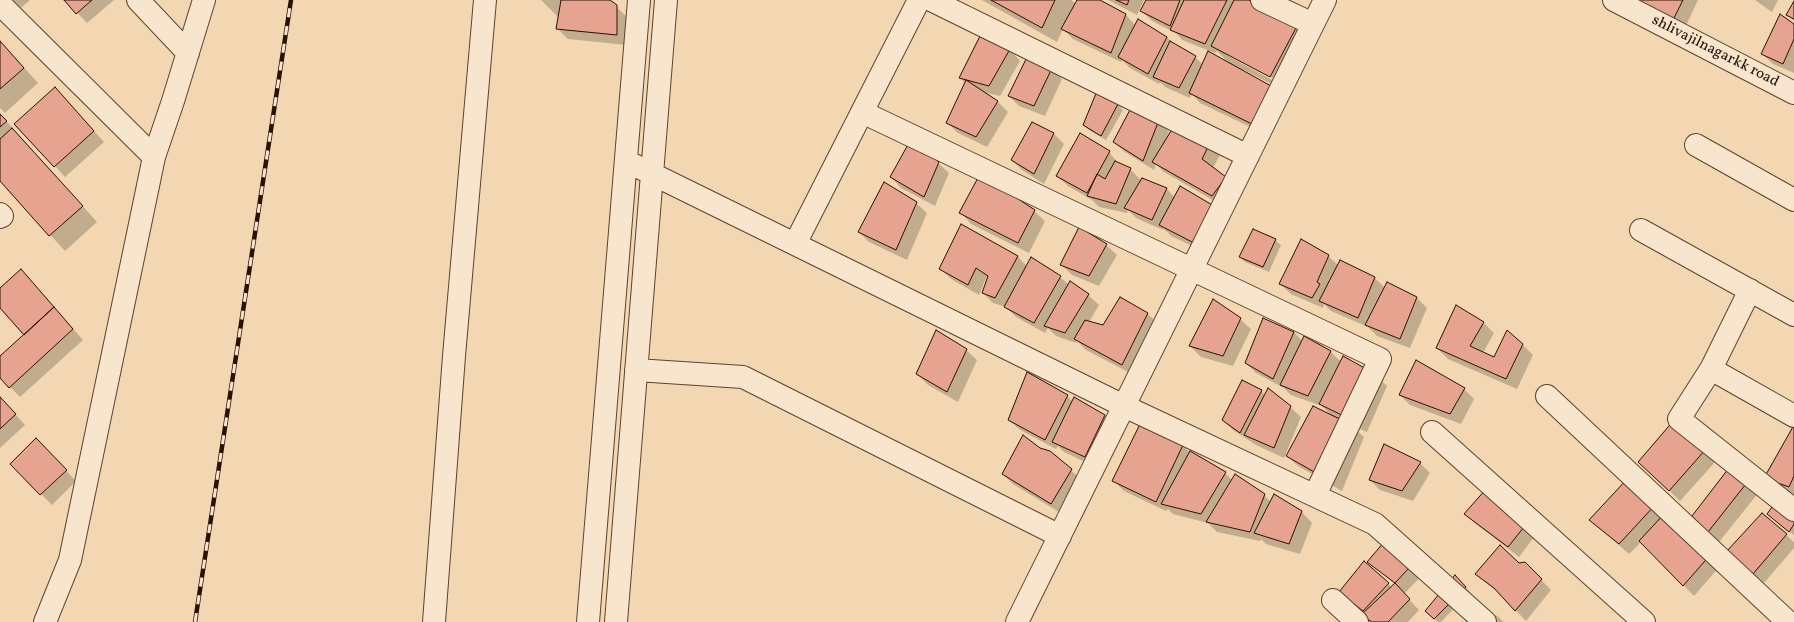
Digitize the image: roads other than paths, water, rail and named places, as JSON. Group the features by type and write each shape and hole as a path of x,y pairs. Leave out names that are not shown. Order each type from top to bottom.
{"street":[{"path":"138,0 188,53"},
{"path":"45,622 70,560 154,157 204,0"},
{"path":"434,622 455,348 485,0"},
{"path":"588,622 639,0"},
{"path":"616,622 666,0"},
{"path":"795,244 919,0"},
{"path":"931,0 1248,156"},
{"path":"1262,0 1313,24"},
{"path":"1017,622 1325,0"},
{"name":"shlivajilnagarkk road","path":"1614,0 1794,93"},
{"path":"0,4 154,157"},
{"path":"862,112 1380,359 1315,495"},
{"path":"1696,145 1794,200"},
{"path":"626,161 1124,406 1375,524 1485,622"},
{"path":"0,214 2,216 0,217"},
{"path":"1641,230 1794,314"},
{"path":"1750,290 1712,369 1679,419 1794,510"},
{"path":"1712,369 1794,416"},
{"path":"636,370 743,377 1060,536"},
{"path":"1547,396 1788,622"},
{"path":"1432,432 1644,622"},
{"path":"1333,600 1357,622"}],"railway":[{"path":"195,622 291,0"}]}
